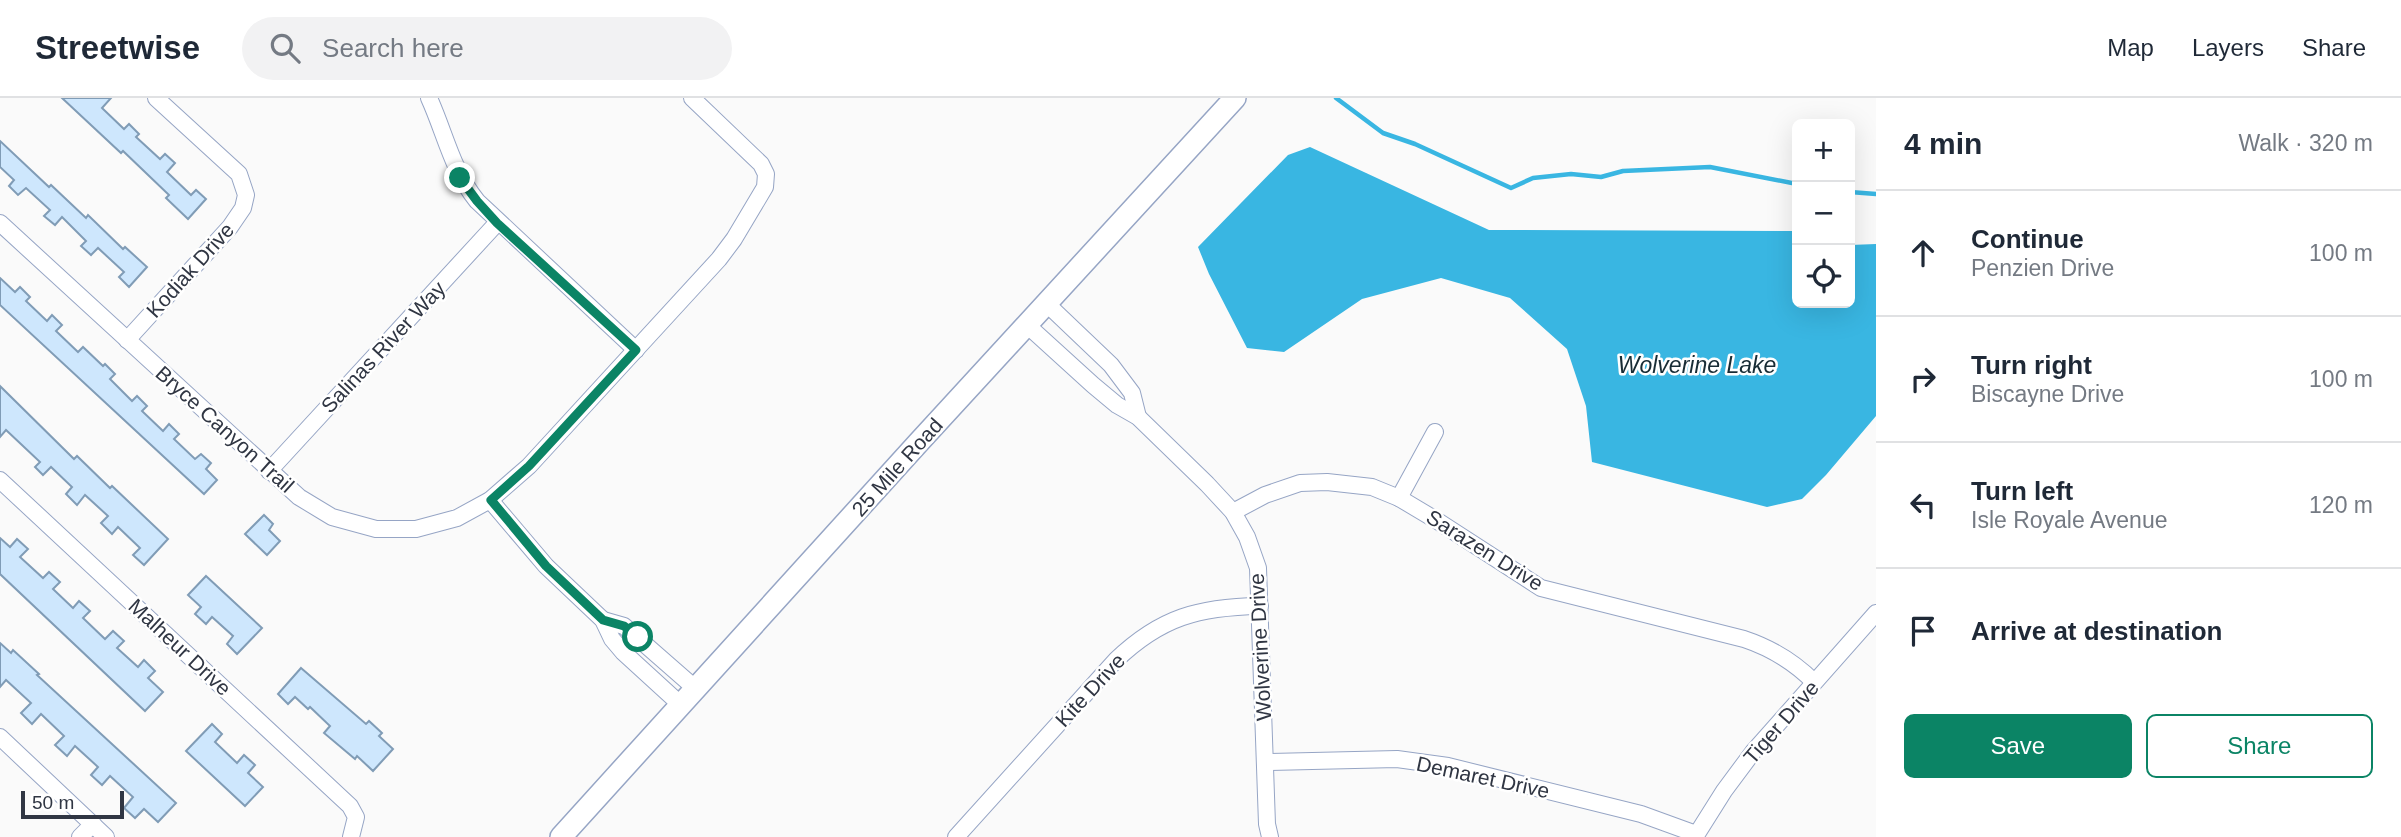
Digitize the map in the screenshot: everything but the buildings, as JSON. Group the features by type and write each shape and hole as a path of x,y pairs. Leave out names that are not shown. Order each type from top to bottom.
{"street":[{"name":"Kodiak Drive","path":"127,340 230,227 243,208 246,195 239,174 156,98"},
{"path":"429,98 460,178 477,201 497,223 636,350"},
{"name":"Bryce Canyon Trail","path":"0,223 299,497 332,517 376,528 416,529 457,518 491,500 529,466 719,259 734,239 765,187 766,174 761,163 692,98"},
{"name":"25 Mile Road","path":"561,837 1236,98"},
{"name":"Salinas River Way","path":"270,471 497,223"},
{"name":"Wolverine Drive","path":"1047,304 1111,365 1132,393 1138,417"},
{"name":"Wolverine Drive","path":"1027,326 1117,405 1138,417 1233,512 1247,537 1258,568 1267,824 1270,837"},
{"path":"1093,385 1111,365"},
{"path":"1399,498 1435,432"},
{"name":"Malheur Drive","path":"0,480 350,806 356,817 351,837"},
{"name":"Sarazen Drive","path":"1233,512 1265,495 1300,483 1351,483 1371,487 1399,498 1541,588 1766,646 1785,657 1814,682"},
{"path":"491,500 546,566 603,620 612,639 623,652 681,705"},
{"name":"Kite Drive","path":"956,837 1134,642 1163,624 1193,612 1225,607 1260,606"},
{"path":"603,620 624,626 696,689"},
{"name":"Tiger Drive","path":"1695,836 1724,791 1754,752 1814,682 1873,622"},
{"path":"0,737 106,837"},
{"name":"Demaret Drive","path":"1265,762 1398,759 1448,766 1641,814 1695,836"},
{"path":"80,837 93,824"}],"water":[{"name":"Wolverine Lake","path":"1310,147 1489,230 1792,231 1792,308 1855,308 1855,245 1876,244 1876,416 1802,499 1767,507 1592,462 1586,406 1567,349 1510,298 1441,278 1362,299 1284,352 1247,348 1198,247 1288,155"}],"waterway":[{"path":"1336,98 1383,133 1415,144 1511,188 1533,178 1571,174 1601,177 1623,171 1710,167 1792,183"},
{"path":"1855,192 1876,194"}],"route":[{"path":"460,178 497,223 636,350 529,466 491,500 546,566 603,620 624,626 638,637"}]}
